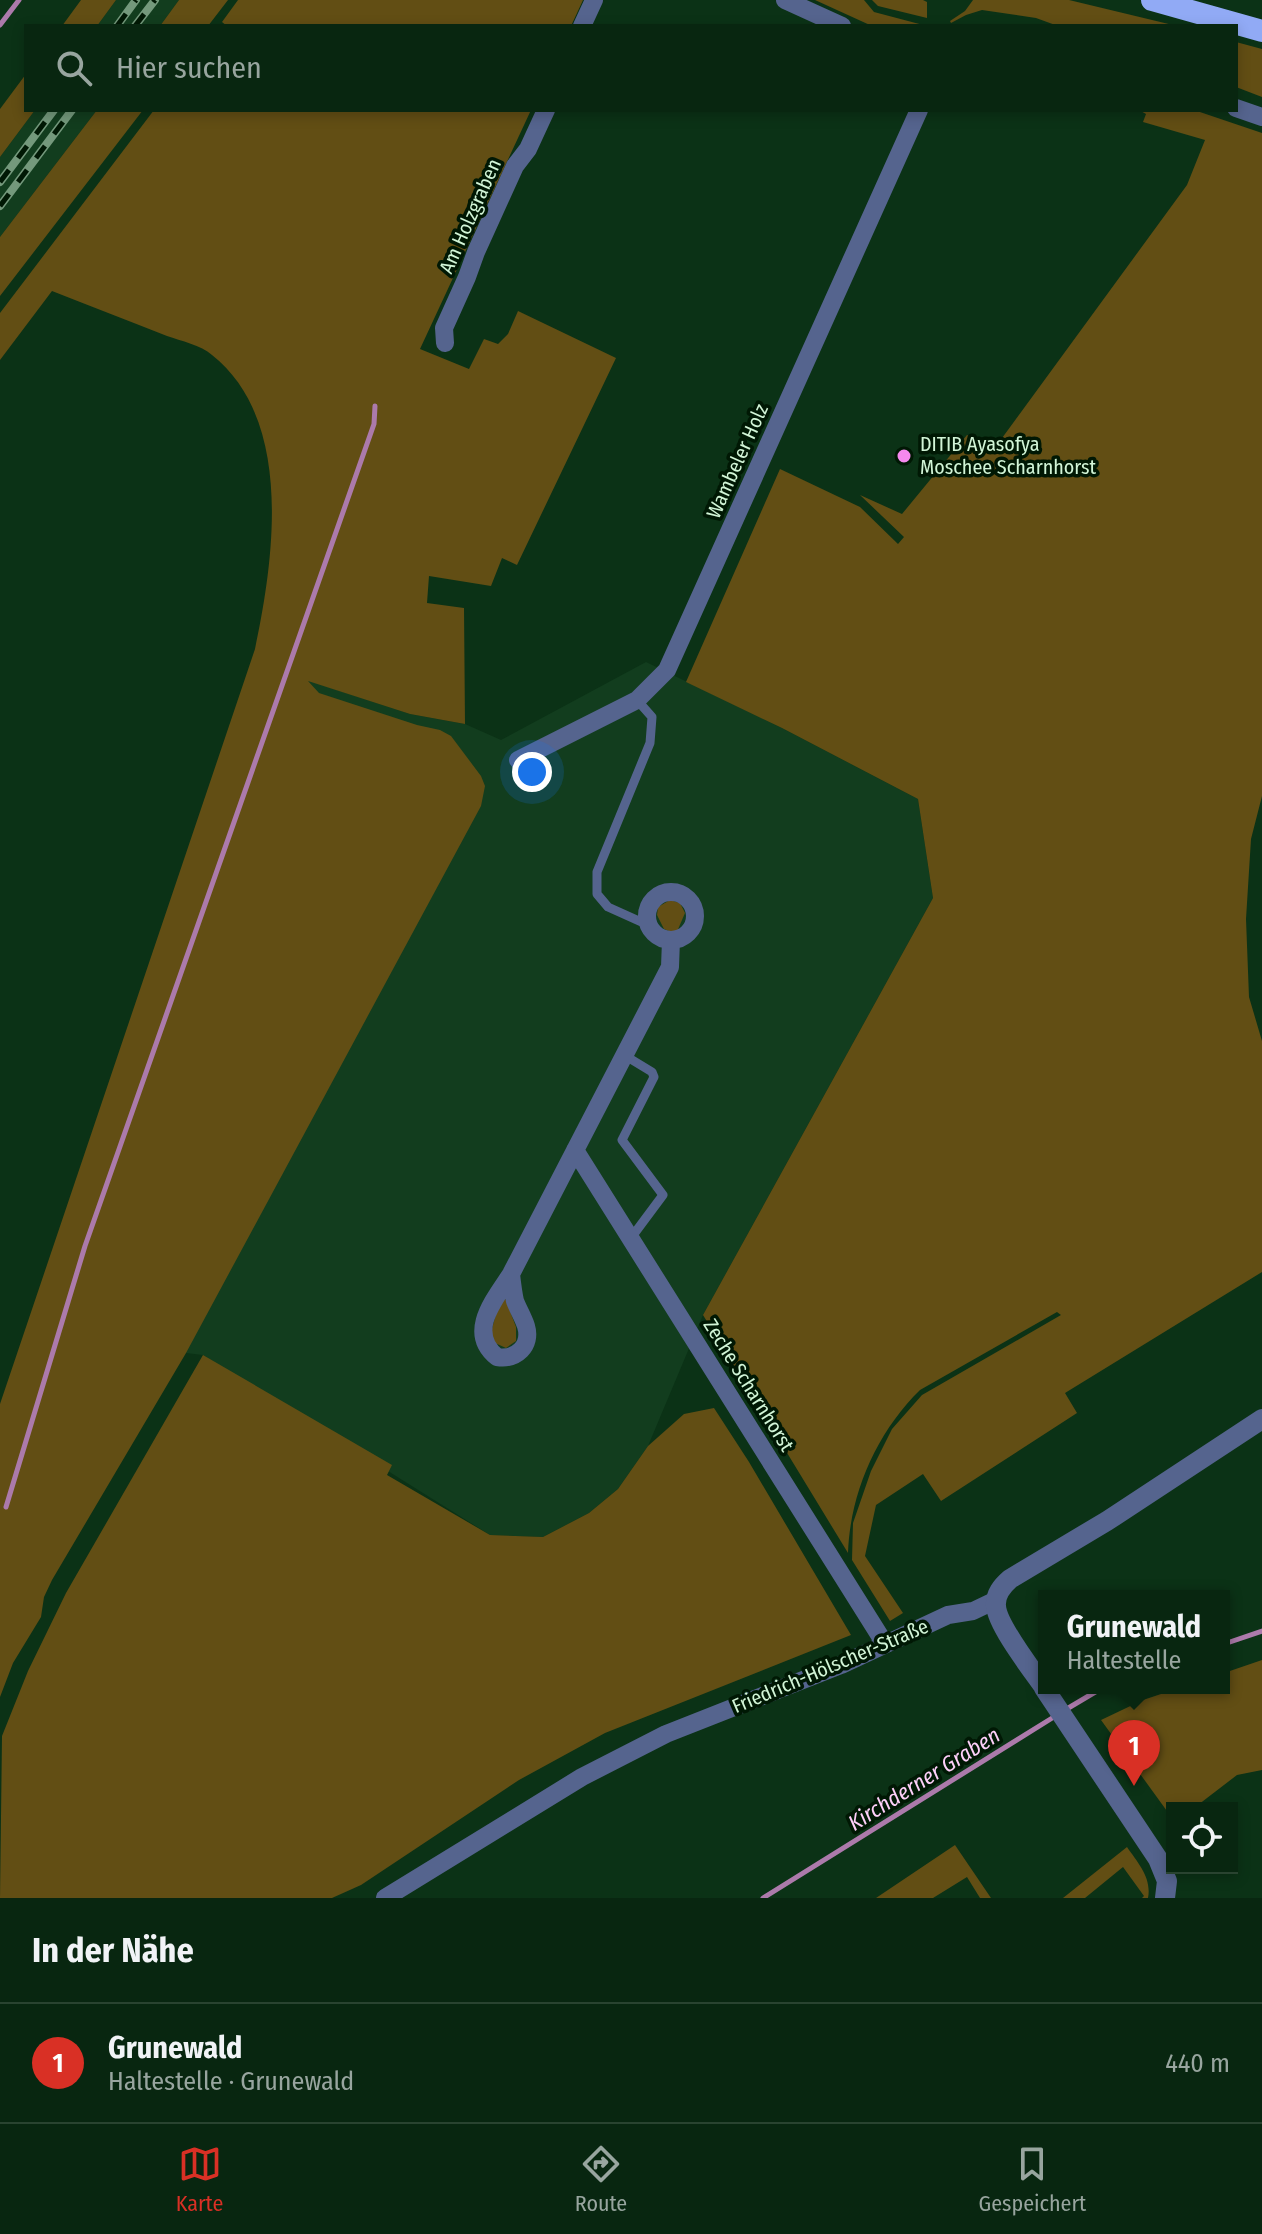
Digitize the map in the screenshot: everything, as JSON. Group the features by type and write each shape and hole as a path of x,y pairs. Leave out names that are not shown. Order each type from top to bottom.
{"highway":[{"path":"1152,0 1237,24"},
{"path":"1238,24 1262,31"}],"street":[{"path":"583,24 594,0"},
{"path":"785,0 838,24"},
{"path":"1238,109 1262,117"},
{"name":"Am Holzgraben","path":"445,343 444,328 476,252 515,166 528,149 545,112"},
{"name":"Wambeler Holz","path":"518,760 637,700 667,670 918,112"},
{"path":"659,895 684,896 691,904 694,920 686,935 671,940 654,934 648,925 648,908 659,895"},
{"path":"511,1274 670,967 671,940"},
{"name":"Zeche Scharnhorst","path":"575,1150 885,1644"},
{"name":"Friedrich-Hölscher-Straße","path":"385,1898 582,1777 666,1734 841,1665 948,1615 973,1611 996,1600 1000,1588 1010,1579 1107,1521 1262,1419"},
{"path":"996,1600 1002,1623 1038,1678"},
{"path":"1048,1694 1158,1859 1167,1881 1165,1898"}],"lane":[{"path":"637,700 652,717 650,743 597,872 597,894 608,907 648,925"},
{"path":"624,1055 652,1072 654,1077 622,1140 663,1195 631,1238"}],"shaded area":[{"path":"81,0 116,0 98,24 63,24"},
{"path":"116,0 179,0 161,24 98,24"},
{"path":"179,0 228,0 210,24 161,24"},
{"path":"238,0 583,0 572,24 222,22"},
{"path":"815,0 864,0 874,12 919,24 868,24"},
{"path":"872,0 923,0 927,2 927,18 878,6"},
{"path":"973,0 1069,0 1169,24 1052,24 1036,18 982,10 951,23"},
{"path":"1238,43 1262,49 1262,97 1238,88"},
{"path":"24,77 24,112 34,112 0,157 0,109"},
{"path":"34,112 95,112 0,237 0,157"},
{"path":"95,112 141,112 0,296 0,237"},
{"path":"152,112 530,112 420,349 469,369 484,339 498,344 508,334 518,311 616,358 517,565 502,558 491,586 429,576 427,603 464,608 465,724 410,714 308,681 319,693 451,736 481,776 485,786 481,806 186,1353 52,1580 44,1597 41,1617 13,1663 0,1697 0,1404 255,649 268,574 271,493 267,453 256,416 238,383 212,355 197,346 52,291 0,360 0,313"},
{"path":"1142,112 1200,112 1262,133 1262,796 1251,839 1246,919 1249,997 1262,1041 1262,1272 1065,1393 1077,1413 941,1501 923,1474 876,1505 865,1556 903,1613 890,1621 852,1560 853,1523 871,1471 892,1429 922,1395 1061,1315 1057,1312 920,1390 891,1425 869,1465 854,1508 848,1553 703,1315 933,898 918,799 686,682 780,469 860,507 898,544 904,537 860,495 902,514 967,435 994,449 1187,185 1205,140 1143,122 1146,114"},
{"path":"646,662 918,799 933,898 703,1315 648,1446 618,1489 589,1513 543,1537 490,1535 203,1355 78,1340 307,680 410,714 465,724 501,740"},
{"path":"670,900 680,903 685,913 676,934 664,929 657,915 658,907"},
{"path":"505,1298 516,1327 516,1341 506,1348 495,1343 491,1332 500,1300"},
{"path":"203,1355 392,1465 387,1475 490,1535 543,1537 589,1513 618,1489 648,1446 684,1414 714,1408 851,1635 605,1733 519,1780 361,1885 332,1898 0,1898 2,1736 28,1671 66,1593"},
{"path":"1262,1660 1262,1770 1237,1775 1202,1802 1166,1802 1166,1810 1101,1720 1161,1694 1230,1694 1230,1671"},
{"path":"955,1845 991,1898 980,1898 967,1877 933,1898 876,1898"},
{"path":"1127,1847 1146,1877 1148,1898 1142,1898 1144,1896 1123,1867 1085,1898 1063,1898"}],"waterway":[{"path":"0,25 19,0"},
{"path":"6,1507 85,1246 374,424 375,406"},
{"name":"Kirchderner Graben","path":"1230,1642 1262,1631"},
{"name":"Kirchderner Graben","path":"1065,1710 1092,1694"},
{"name":"Kirchderner Graben","path":"763,1898 1057,1715"}],"railway":[{"path":"118,24 136,0"},
{"path":"137,24 155,0"},
{"path":"0,182 52,112"},
{"path":"0,206 70,112"}],"place":[{"name":"DITIB Ayasofya Moschee Scharnhorst","path":"904,456"},
{"name":"Grunewald","path":"1134,1786"}]}
